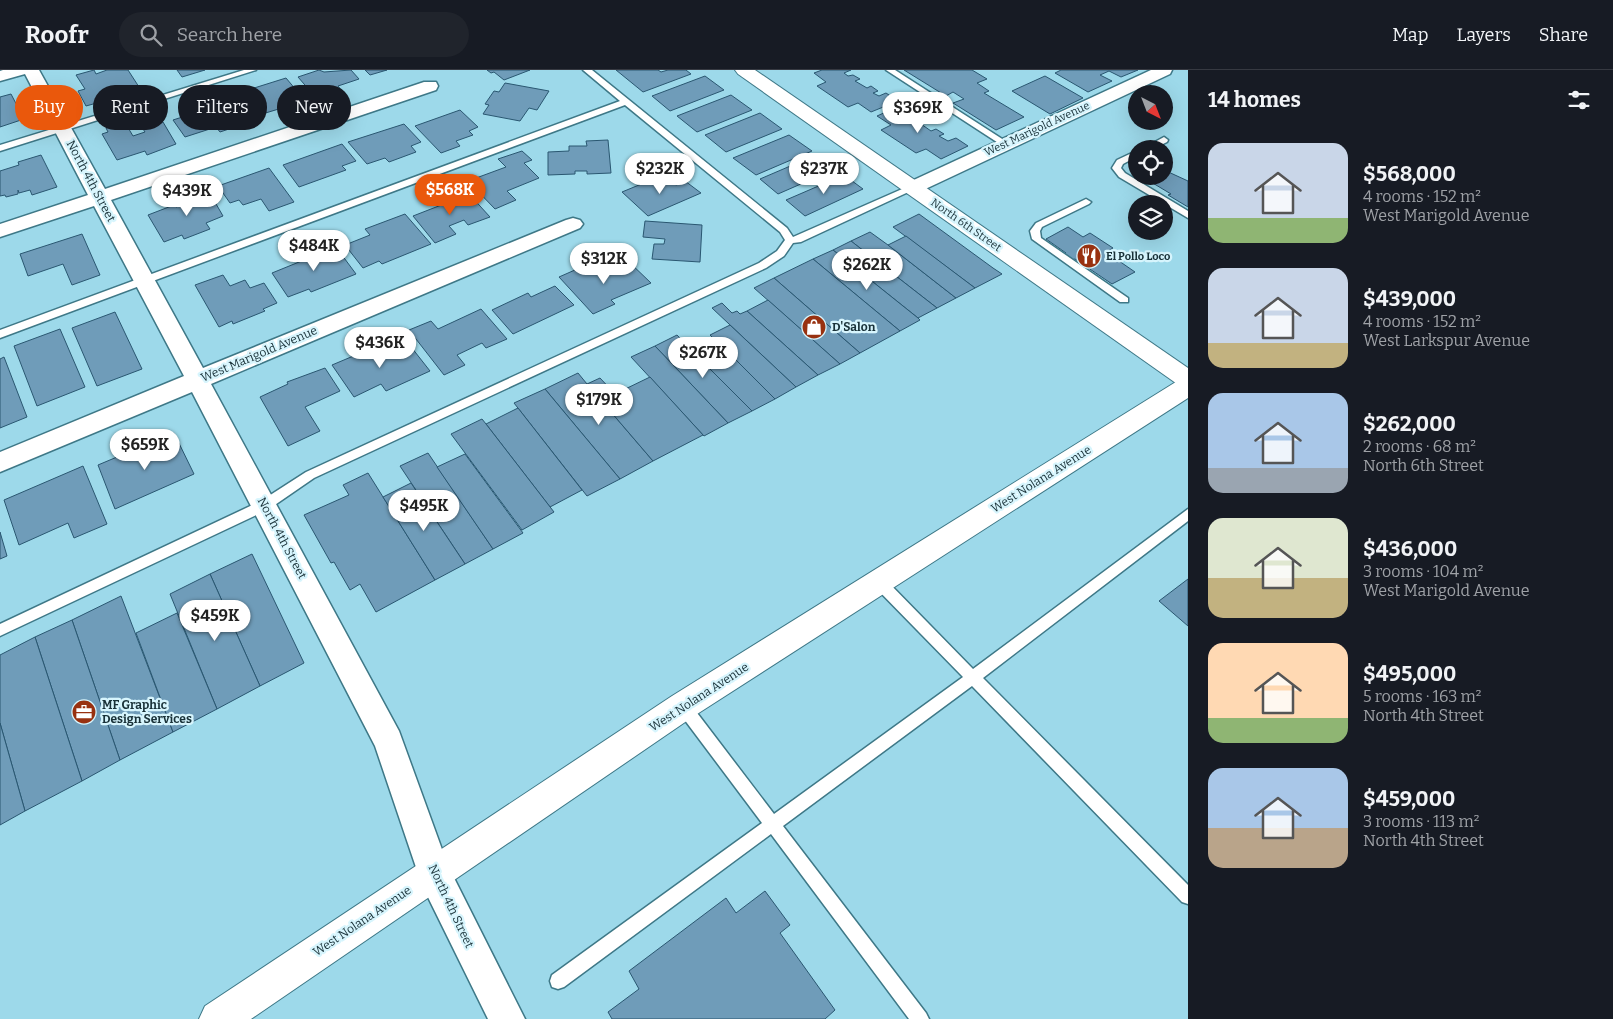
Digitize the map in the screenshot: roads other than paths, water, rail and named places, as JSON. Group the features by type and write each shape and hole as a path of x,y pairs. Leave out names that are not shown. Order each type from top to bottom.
{"main road":[{"name":"North 6th Street","path":"744,70 1188,380"},
{"name":"West Nolana Avenue","path":"218,1019 683,706 1188,386"}],"street":[{"path":"0,76 21,70"},
{"name":"North 4th Street","path":"31,70 39,85"},
{"name":"West Marigold Avenue","path":"912,188 1164,70"},
{"path":"0,231 430,86"},
{"name":"North 4th Street","path":"63,130 265,505 388,741 434,873 506,1019"},
{"name":"West Marigold Avenue","path":"0,462 573,224"}],"lane":[{"path":"83,122 252,70"},
{"path":"587,70 784,230 790,240"},
{"path":"890,70 1006,144"},
{"path":"0,334 626,102"},
{"path":"0,148 56,130"},
{"path":"1128,158 1120,162 1116,168 1128,179"},
{"path":"1138,185 1188,215"},
{"path":"790,240 798,240 912,188"},
{"path":"1086,202 1039,225 1034,231 1037,239 1124,300"},
{"path":"0,630 265,505 310,475 757,268 786,250 790,240"},
{"path":"558,982 972,678 1188,514"},
{"path":"879,582 1188,896"},
{"path":"683,706 920,1019"}],"place":[{"name":"El Pollo Loco","path":"1089,256"},
{"name":"D'Salon","path":"814,327"},
{"name":"MF Graphic Design Services","path":"84,712"}]}
